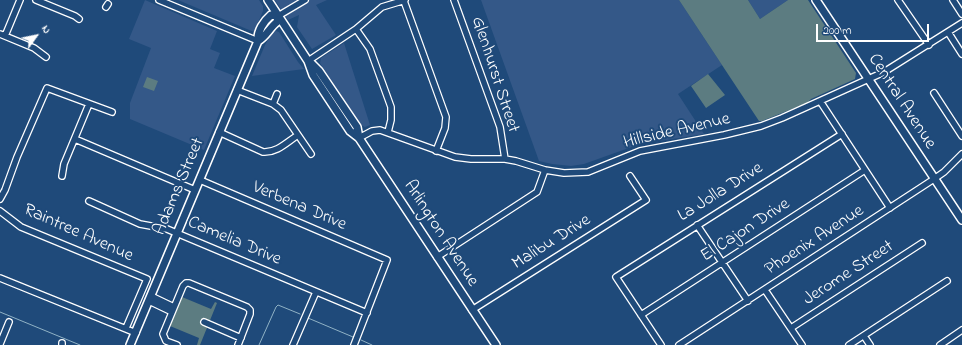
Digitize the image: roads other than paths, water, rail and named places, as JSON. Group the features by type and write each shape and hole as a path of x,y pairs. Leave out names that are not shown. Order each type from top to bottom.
{"main road":[{"name":"Arlington Avenue","path":"268,0 308,61 320,71 356,127 359,138 496,345"},
{"name":"Central Avenue","path":"816,0 962,220"},
{"name":"Adams Street","path":"130,345 258,41 257,38 264,21 271,15 278,16"}],"street":[{"path":"20,0 2,35 34,48 46,57"},
{"path":"36,0 79,19"},
{"path":"159,0 258,41"},
{"path":"278,16 305,0"},
{"path":"308,61 356,29 382,8 404,0 446,117 445,128 436,151"},
{"name":"Glenhurst Street","path":"454,0 500,127 505,159"},
{"path":"898,0 928,45"},
{"path":"952,0 962,14"},
{"name":"Hillside Avenue","path":"359,138 376,130 388,132 454,157 505,159 564,174 588,172 640,151 761,126 782,118 869,80 962,23"},
{"path":"356,29 370,49 391,107 391,120 388,132"},
{"path":"948,32 962,54"},
{"path":"0,199 47,88 112,112"},
{"path":"237,90 273,104 281,110 311,154"},
{"path":"934,93 962,136"},
{"path":"273,104 277,94"},
{"path":"820,101 890,208"},
{"path":"62,176 64,164 89,104"},
{"path":"219,132 264,152 271,152 278,149 298,135"},
{"name":"La Jolla Drive","path":"641,315 616,277 697,224 842,134"},
{"path":"75,139 195,190"},
{"name":"Phoenix Avenue","path":"679,345 934,179 944,172 962,154"},
{"path":"437,257 537,192 545,170"},
{"name":"El Cajon Drive","path":"641,315 865,170"},
{"name":"Malibu Drive","path":"472,310 646,200 630,176"},
{"name":"Verbena Drive","path":"200,180 388,260 367,313"},
{"name":"Camelia Drive","path":"89,201 140,224 162,228 177,233 367,313"},
{"name":"Raintree Avenue","path":"0,211 21,227 147,279 126,328"},
{"path":"697,224 748,301"},
{"name":"Jerome Street","path":"791,328 922,243"},
{"path":"0,278 136,333"},
{"path":"849,345 947,281"},
{"path":"177,345 166,341 163,334 186,283 247,307 250,310 238,345"},
{"path":"764,290 802,345"},
{"path":"294,345 316,292"},
{"path":"150,298 173,309"},
{"path":"354,345 367,313"},
{"path":"641,315 661,345"},
{"path":"0,344 9,322"},
{"path":"204,322 241,338"},
{"path":"940,345 962,330"},
{"path":"864,336 870,345"}],"waterway":[{"path":"259,345 278,305 300,314"},
{"path":"0,312 80,345"},
{"path":"308,318 353,337"},
{"path":"361,340 372,345"}]}
